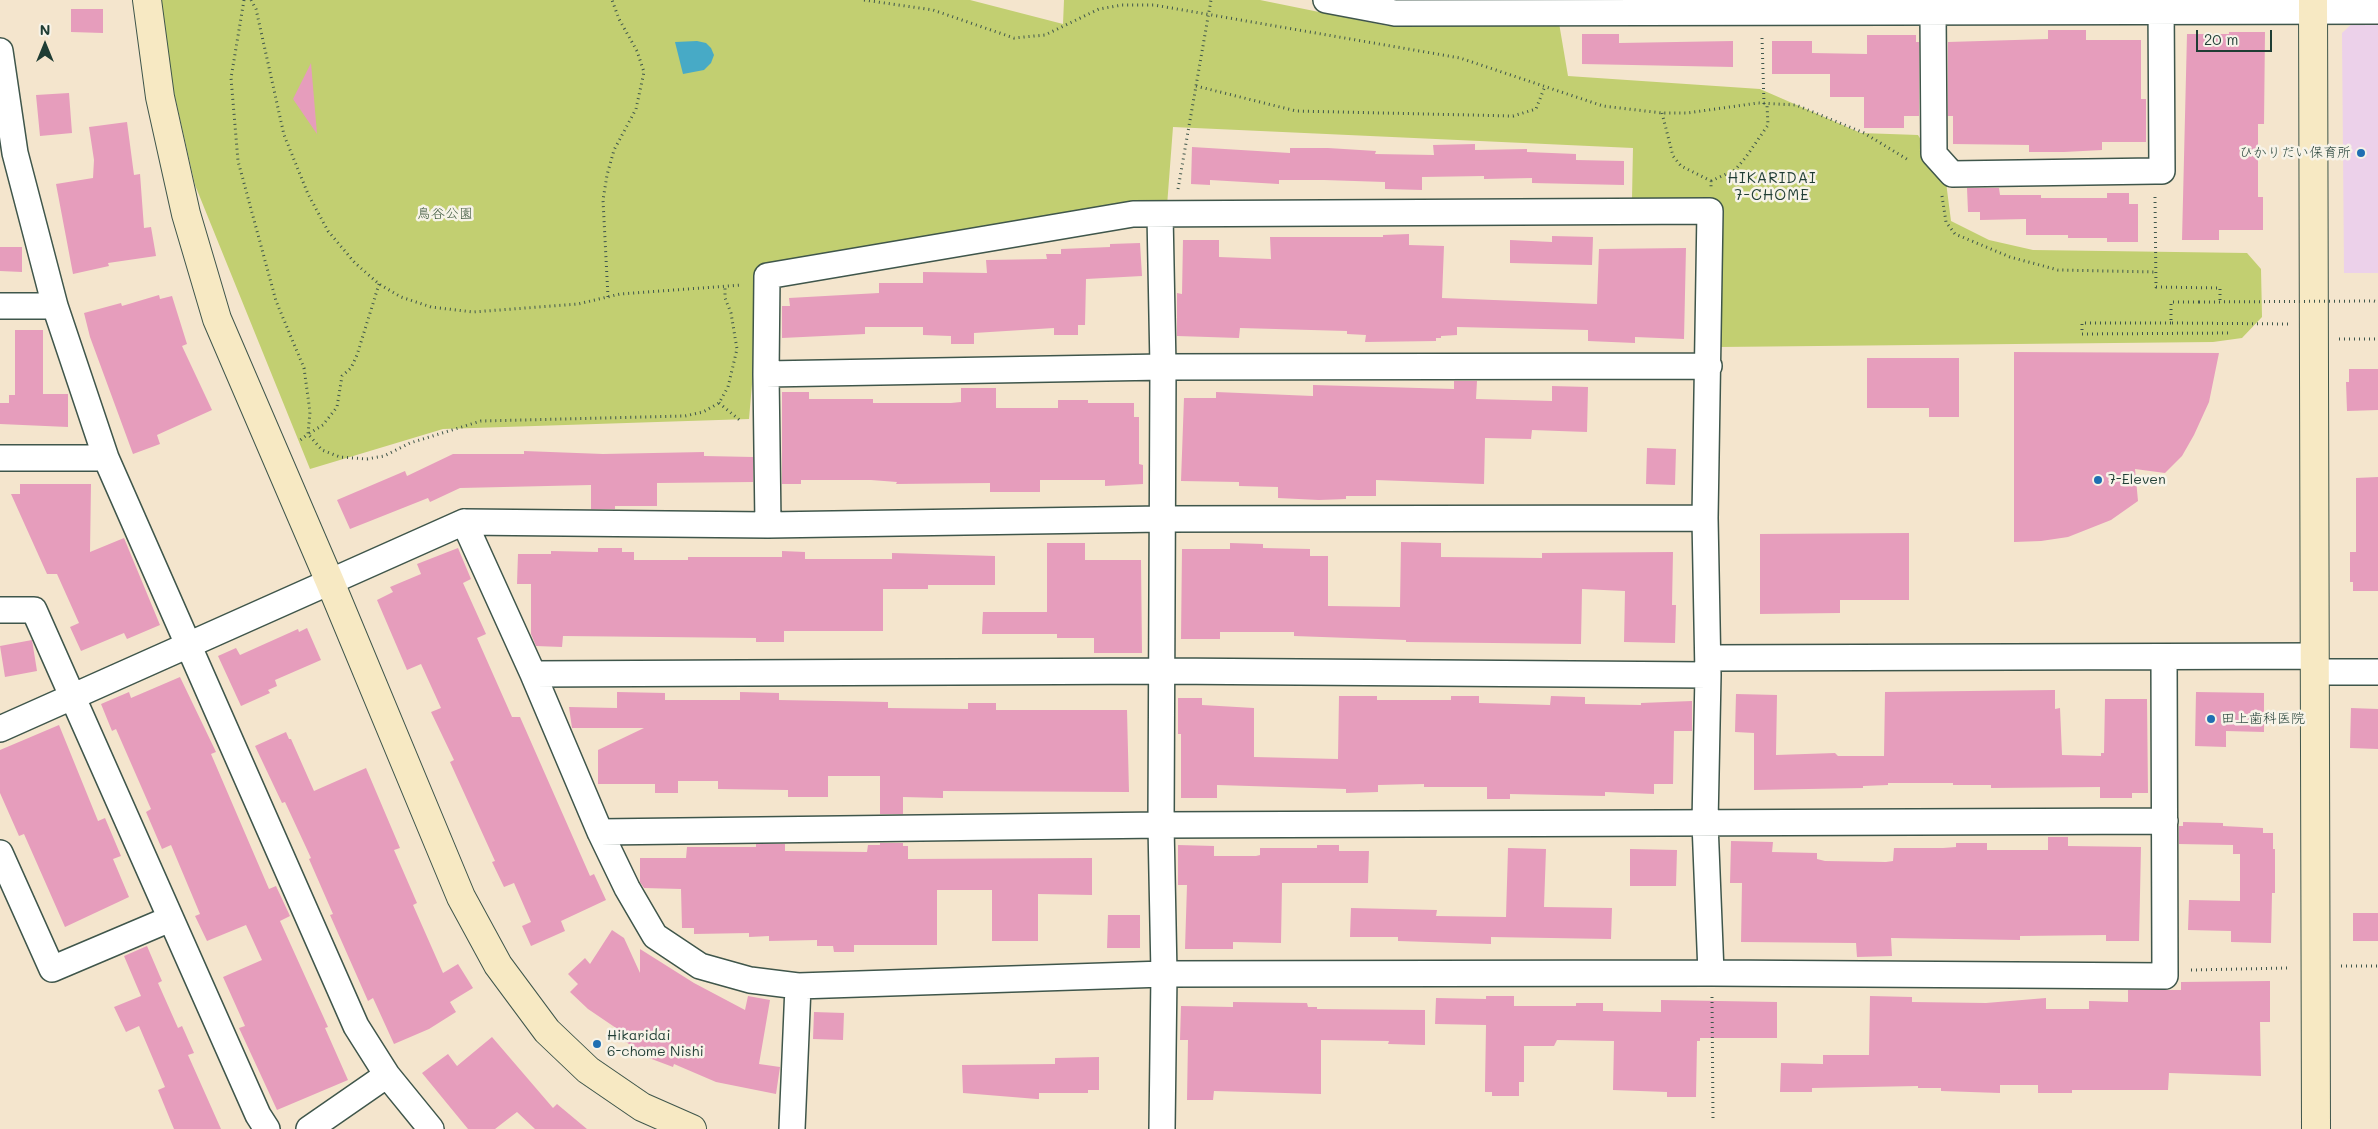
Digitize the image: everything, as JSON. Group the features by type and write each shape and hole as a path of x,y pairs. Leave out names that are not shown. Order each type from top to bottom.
{"street":[{"path":"147,0 160,97 186,214 217,319 330,582 461,897 498,965 548,1031 588,1070 642,1107 692,1129"},
{"path":"1326,0 1395,13 1760,6 1933,12 2161,6 2313,5 2378,11"},
{"path":"2313,5 2316,1129"},
{"path":"1933,12 1934,154 1952,174 2155,171 2162,170 2161,6"},
{"path":"0,52 8,153 55,306 106,458 356,1026 388,1075 431,1129"},
{"path":"768,525 767,276 1132,214 1710,211 1705,518 1708,666 1705,823 1711,974"},
{"path":"1162,1129 1164,974 1162,825 1162,367 1168,214"},
{"path":"0,306 55,306"},
{"path":"766,374 1162,367 1708,366"},
{"path":"0,458 106,458"},
{"path":"0,729 72,695 464,522 768,525 1162,519 1705,518"},
{"path":"464,522 533,674 600,832 627,888 655,936 700,966 750,980 798,986 1164,974 2165,976 2164,657"},
{"path":"0,610 34,610 170,919 258,1115 267,1129"},
{"path":"533,674 1708,666 2164,657 2315,664 2378,672"},
{"path":"600,832 1162,825 2165,821"},
{"path":"0,853 52,969 170,919"},
{"path":"792,1129 798,986"},
{"path":"310,1129 388,1075"}],"path":[{"path":"244,0 231,78 238,161 276,301 304,368 310,412 308,434 322,450 340,457 366,460 384,456 410,443 481,421 685,416 703,412 719,403 728,387 737,349 731,313 725,298 725,286"},
{"path":"251,0 256,9 284,136 308,194 328,230 355,263 380,284 401,297 431,307 473,312 578,304 608,297 767,282"},
{"path":"608,297 603,200 614,150 636,109 644,72 638,51 619,19 612,0"},
{"path":"864,0 933,10 1014,38 1045,34 1099,9 1122,4 1154,5 1460,58 1545,86 1578,100 1602,106 1662,113 1766,104 1796,105 1864,133 1914,164"},
{"path":"1168,214 1180,173 1211,0"},
{"path":"1711,181 1735,170 1768,124 1760,6"},
{"path":"1196,86 1296,111 1513,116 1536,109 1545,86"},
{"path":"1662,113 1673,156 1681,166 1711,181"},
{"path":"2155,171 2156,287 2220,288 2220,302"},
{"path":"1710,211 1711,181"},
{"path":"1942,194 1946,222 1955,234 2010,257 2058,270 2156,272"},
{"path":"296,443 323,425 337,407 342,376 351,368 357,355 380,284"},
{"path":"2171,323 2171,302 2376,302"},
{"path":"2232,333 2082,334 2082,323 2288,324"},
{"path":"2337,339 2378,339"},
{"path":"2340,966 2378,966"},
{"path":"2165,976 2180,970 2288,968"},
{"path":"1711,974 1713,1120"}],"shaded area":[{"name":"ひかりだい保育所","path":"2354,22 2378,22 2378,273 2344,273 2342,33"}],"green space":[{"name":"鳥谷公園","path":"161,0 970,0 1063,24 1064,0 1260,0 1388,26 1559,23 1568,76 1760,89 1861,133 1918,135 1946,182 1951,221 1989,240 2033,250 2247,253 2261,269 2262,317 2242,338 2213,342 1719,347 1718,200 1632,198 1633,148 1173,127 1167,206 762,269 749,419 443,429 310,469 195,185 163,44"}],"water":[{"path":"697,41 706,43 711,48 714,55 711,63 704,70 683,74 675,42"}],"building":[{"path":"71,9 103,9 103,33 71,32"},
{"path":"2048,30 2086,30 2086,40 2141,40 2141,99 2146,99 2146,142 2102,142 2102,150 2064,152 2029,152 2029,145 1953,144 1953,116 1948,116 1948,42 2048,39"},
{"path":"2229,32 2265,32 2264,124 2258,124 2258,197 2263,197 2263,230 2219,230 2219,240 2182,240 2187,34 2229,34"},
{"path":"1582,34 1619,34 1619,43 1733,41 1733,67 1582,64"},
{"path":"1867,35 1916,35 1916,42 1919,42 1919,116 1904,116 1904,128 1864,128 1864,97 1830,97 1830,74 1772,74 1772,41 1812,41 1812,53 1867,54"},
{"path":"311,63 317,134 293,99"},
{"path":"69,93 72,133 40,136 36,95"},
{"path":"127,122 134,175 140,174 144,228 151,227 156,256 108,263 109,266 73,274 56,184 93,178 94,160 89,127"},
{"path":"1475,144 1475,150 1527,149 1527,152 1576,154 1576,160 1624,161 1624,185 1532,183 1532,178 1484,179 1484,176 1422,177 1422,190 1385,189 1385,182 1324,180 1279,180 1279,184 1210,180 1210,185 1191,184 1192,147 1290,153 1290,148 1328,148 1376,151 1375,154 1434,155 1433,145"},
{"path":"1967,188 1999,188 2000,195 2041,195 2041,198 2107,198 2107,193 2129,193 2129,204 2138,204 2138,242 2107,242 2107,238 2068,238 2068,235 2026,235 2026,219 1980,220 1980,212 1968,212"},
{"path":"1409,234 1409,245 1444,246 1442,298 1597,304 1599,249 1686,248 1684,339 1635,337 1635,343 1588,341 1588,330 1457,327 1457,335 1441,336 1441,338 1436,338 1436,341 1365,342 1366,335 1347,334 1347,331 1240,328 1239,338 1177,336 1177,293 1182,294 1183,240 1219,240 1219,257 1271,259 1270,237 1383,237 1383,235"},
{"path":"1552,236 1593,237 1592,265 1510,263 1510,240 1552,242"},
{"path":"1140,243 1142,276 1086,279 1085,325 1078,325 1078,335 1054,335 1054,328 974,333 974,344 951,344 951,336 923,335 923,327 865,327 865,334 782,338 782,306 790,306 789,298 879,293 879,283 923,283 923,272 987,273 986,260 1047,259 1046,254 1061,254 1061,249 1110,247 1110,244"},
{"path":"0,247 22,247 22,272 0,271"},
{"path":"159,295 160,299 172,296 187,344 182,346 212,410 157,435 160,444 133,454 90,337 84,313 121,303 122,306"},
{"path":"15,330 43,330 43,394 68,394 68,427 0,424 0,403 9,403 9,395 15,395"},
{"path":"2014,352 2219,353 2209,402 2182,456 2165,473 2135,469 2138,501 2111,520 2068,537 2014,542"},
{"path":"1867,358 1959,358 1959,417 1929,417 1929,408 1867,408"},
{"path":"2349,369 2378,369 2378,410 2347,411 2346,382 2349,382"},
{"path":"1454,381 1477,381 1476,399 1552,401 1552,386 1588,387 1587,432 1532,430 1531,439 1485,438 1484,484 1376,480 1376,496 1346,496 1346,499 1319,500 1278,498 1278,487 1239,486 1239,482 1181,481 1184,398 1216,398 1216,392 1313,396 1313,385 1454,389"},
{"path":"961,388 996,388 996,408 1058,408 1058,400 1088,400 1088,403 1134,403 1134,417 1139,417 1139,464 1143,465 1143,484 1105,486 1105,480 1040,480 1040,492 990,492 990,483 896,484 897,482 871,480 801,480 801,484 782,484 782,392 809,392 809,399 873,399 873,403 951,403 961,402"},
{"path":"1647,448 1676,449 1675,485 1646,484"},
{"path":"524,451 603,454 704,452 704,456 753,457 753,482 657,483 657,506 615,506 615,509 591,509 591,485 460,488 430,502 428,498 350,529 337,500 405,471 407,476 453,454 524,454"},
{"path":"2378,477 2378,591 2353,591 2353,582 2350,582 2350,552 2356,552 2356,478"},
{"path":"20,484 91,484 90,552 124,538 160,625 127,639 124,633 81,651 70,627 79,623 57,574 47,574 11,494 20,494"},
{"path":"1909,533 1909,600 1840,600 1840,613 1760,614 1760,534"},
{"path":"1401,542 1441,543 1441,557 1542,558 1542,553 1673,552 1672,605 1676,605 1675,643 1624,642 1625,591 1582,589 1581,644 1406,642 1406,640 1294,636 1294,632 1220,632 1220,639 1181,639 1182,549 1230,549 1230,543 1263,544 1263,548 1310,549 1310,556 1328,556 1328,606 1400,607"},
{"path":"1047,543 1085,543 1085,560 1141,560 1142,653 1094,653 1094,638 1057,638 1057,634 982,634 983,612 1047,612"},
{"path":"458,548 471,579 463,583 486,634 477,638 512,717 520,717 590,876 594,874 606,900 561,921 565,931 531,946 522,926 531,922 514,883 504,887 492,862 495,861 450,762 454,760 431,712 441,708 421,664 407,670 377,600 393,592 390,587 421,574 417,564"},
{"path":"598,548 622,548 622,552 634,552 634,560 688,560 688,557 782,557 782,551 805,552 805,559 892,559 892,553 995,556 995,585 928,585 928,589 883,589 883,631 784,631 784,642 756,642 756,638 563,636 562,647 536,646 531,634 531,584 517,584 518,554 551,554 551,551 598,552"},
{"path":"307,628 321,660 275,680 277,686 268,690 270,693 241,706 218,656 236,648 240,655 298,629 299,632"},
{"path":"32,640 37,671 5,677 0,646"},
{"path":"180,677 216,752 211,754 269,889 276,886 290,916 280,921 328,1027 325,1028 348,1080 277,1110 239,1028 245,1026 223,977 262,960 246,925 207,941 195,916 200,914 171,845 162,849 146,812 151,809 116,729 112,731 101,704 129,692 131,698"},
{"path":"2055,690 2055,709 2060,708 2062,755 2101,756 2101,753 2104,753 2105,699 2147,699 2148,793 2132,793 2132,798 2100,798 2100,787 1991,788 1991,785 1953,785 1953,783 1888,783 1888,785 1863,786 1863,788 1754,790 1754,733 1735,732 1736,694 1777,695 1776,755 1835,753 1838,756 1884,756 1885,692"},
{"path":"617,692 665,693 665,700 740,700 740,692 779,693 779,700 888,702 888,708 968,709 968,703 996,703 996,710 1127,710 1129,792 943,791 943,798 903,797 903,814 880,814 880,776 828,776 828,797 788,797 788,790 718,789 718,781 678,781 678,793 655,793 655,784 598,784 598,750 644,728 572,728 569,707 617,708"},
{"path":"2196,692 2264,693 2264,732 2226,731 2226,747 2195,746"},
{"path":"1339,696 1377,696 1377,700 1451,700 1451,696 1479,696 1479,703 1550,705 1551,696 1585,697 1585,704 1641,705 1641,703 1692,701 1692,731 1674,731 1673,784 1654,784 1654,794 1605,792 1605,796 1510,794 1510,799 1487,799 1487,787 1424,787 1424,784 1378,785 1378,792 1346,793 1346,789 1217,785 1217,798 1181,798 1181,734 1178,734 1178,698 1202,698 1202,705 1254,708 1254,757 1338,759"},
{"path":"2351,708 2378,709 2378,749 2350,748"},
{"path":"59,725 98,821 105,818 121,856 113,859 129,897 65,927 24,834 19,836 0,793 0,750"},
{"path":"286,732 289,739 291,739 314,791 366,768 400,848 394,850 417,903 413,905 443,973 458,964 473,988 450,1002 456,1012 429,1029 394,1044 373,998 368,1001 330,915 333,914 309,859 311,858 285,802 282,803 255,746"},
{"path":"2183,822 2223,823 2223,826 2263,828 2263,833 2273,833 2275,893 2272,893 2271,943 2231,942 2231,931 2188,930 2189,900 2240,901 2240,854 2233,854 2233,845 2179,844 2179,826 2183,826"},
{"path":"2048,837 2068,837 2068,846 2141,847 2139,941 2106,941 2106,935 2020,936 2020,940 1891,938 1892,956 1857,957 1856,943 1741,942 1742,883 1730,883 1731,841 1773,842 1772,852 1817,853 1817,859 1825,861 1886,862 1893,861 1894,848 1956,847 1956,843 1987,843 1987,850 2048,850"},
{"path":"880,843 903,843 903,846 908,846 908,859 1092,858 1092,895 1038,894 1038,941 992,941 992,890 937,890 937,945 854,945 854,952 834,952 833,946 817,946 817,940 769,941 769,936 749,937 749,933 694,934 694,928 682,928 681,889 644,888 640,882 640,858 686,858 687,847 756,847 756,844 785,844 785,851 867,852 868,845 880,845"},
{"path":"1178,845 1214,846 1214,856 1256,856 1260,855 1260,848 1317,848 1317,845 1339,845 1339,851 1369,851 1368,883 1282,883 1281,943 1233,942 1233,949 1185,949 1187,885 1178,885"},
{"path":"1508,848 1546,849 1544,907 1612,908 1611,939 1491,937 1491,944 1398,941 1398,937 1350,937 1351,908 1437,910 1436,916 1506,917"},
{"path":"1630,849 1677,850 1676,886 1630,886"},
{"path":"2353,913 2378,913 2378,941 2353,941"},
{"path":"1108,915 1140,915 1140,948 1107,948"},
{"path":"612,930 624,938 640,973 640,949 694,983 745,1010 748,996 770,1000 759,1064 780,1067 776,1094 716,1082 674,1064 673,1067 649,1058 613,1033 616,1028 588,1009 570,992 578,984 568,974 585,958 590,964"},
{"path":"147,946 162,981 158,983 178,1028 182,1026 194,1053 188,1055 221,1129 174,1129 158,1090 165,1087 139,1026 126,1032 114,1007 141,996 124,956"},
{"path":"2270,981 2270,1022 2260,1022 2261,1076 2169,1073 2168,1090 2072,1090 2072,1093 2038,1093 2038,1085 2000,1085 2000,1093 1941,1091 1941,1088 1918,1088 1918,1086 1812,1088 1812,1092 1780,1092 1781,1063 1823,1064 1823,1055 1869,1055 1870,996 1912,997 1912,1002 1986,1003 2046,998 2046,1009 2089,1009 2089,1001 2128,1002 2128,990 2181,990 2181,982"},
{"path":"1486,996 1514,996 1514,1006 1576,1006 1576,1003 1603,1003 1603,1011 1661,1012 1661,1000 1777,1002 1777,1038 1700,1038 1700,1041 1697,1041 1696,1097 1667,1097 1667,1092 1613,1090 1614,1041 1557,1040 1554,1046 1524,1046 1524,1082 1519,1082 1519,1096 1492,1096 1492,1092 1485,1092 1486,1025 1435,1024 1436,998 1486,999"},
{"path":"1233,1002 1307,1003 1308,1007 1317,1007 1317,1009 1425,1010 1425,1045 1388,1044 1389,1041 1321,1040 1321,1094 1214,1091 1213,1100 1187,1100 1188,1040 1180,1040 1181,1006 1233,1007"},
{"path":"814,1012 844,1013 843,1040 813,1039"},
{"path":"492,1037 553,1108 557,1104 587,1129 535,1129 517,1112 495,1129 468,1129 422,1073 448,1054 457,1066"},
{"path":"1099,1057 1099,1090 1088,1090 1088,1093 1039,1093 1039,1099 1037,1099 963,1093 962,1065 1055,1064 1055,1058"}],"place":[{"name":"ひかりだい保育所","path":"2361,153"},
{"name":"7-Eleven","path":"2098,480"},
{"name":"田上歯科医院","path":"2211,719"},
{"name":"Hikaridai 6-chome Nishi","path":"597,1044"}],"district":[{"name":"HIKARIDAI 7-CHOME","path":"1772,186"}]}
